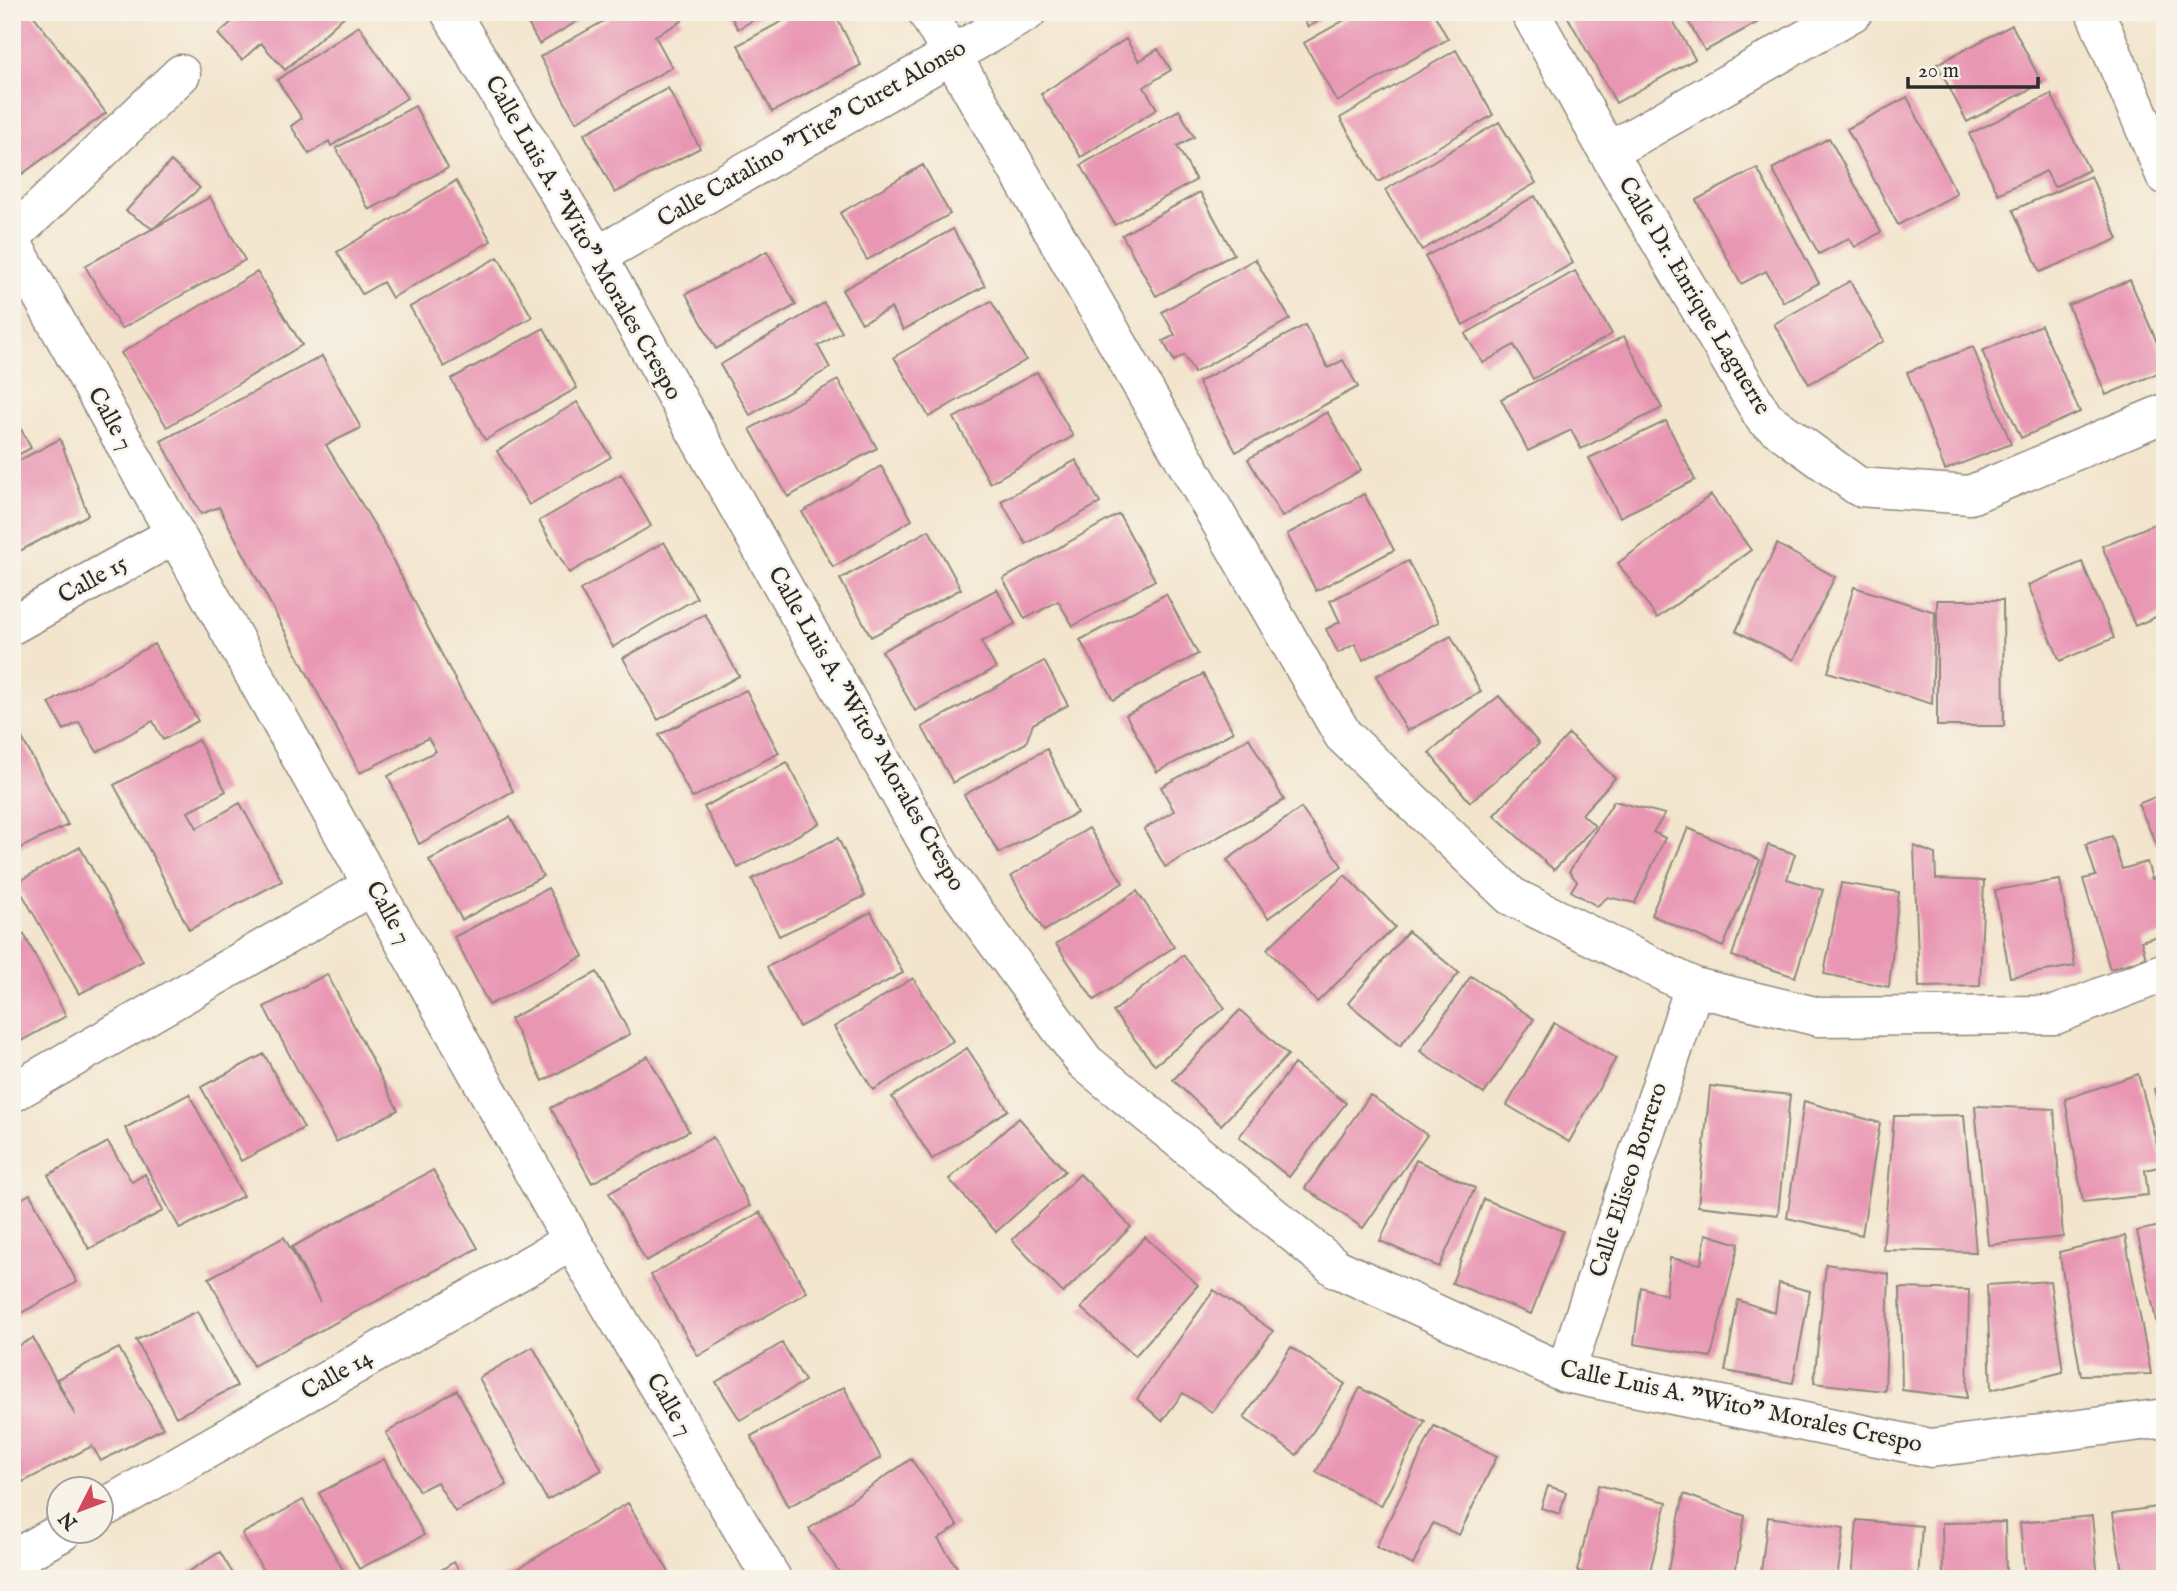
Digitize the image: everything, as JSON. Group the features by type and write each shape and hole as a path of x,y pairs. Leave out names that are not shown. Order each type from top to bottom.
{"street":[{"name":"Calle Luis A. \"Wito\" Morales Crespo","path":"450,12 597,257 940,865 1085,1062 1336,1268 1565,1373 1931,1448 2165,1418"},
{"path":"927,12 1343,735 1511,896 1693,987 1819,1017 2055,1015 2165,972"},
{"name":"Calle Catalino \"Tite\" Curet Alonso","path":"597,257 1027,12"},
{"name":"Calle Dr. Enrique Laguerre","path":"1530,12 1608,152 1764,418 1859,488 1970,495 2165,413"},
{"path":"1608,152 1853,12"},
{"path":"2095,12 2165,175"},
{"path":"12,236 181,74"},
{"name":"Calle 7","path":"12,243 572,1241 772,1579"},
{"name":"Calle 15","path":"12,625 174,535"},
{"path":"12,1093 372,886"},
{"name":"Calle Eliseo Borrero","path":"1565,1373 1693,987"},
{"name":"Calle 14","path":"116,1501 572,1241"},
{"path":"12,1560 46,1540"}],"building":[{"path":"12,12 31,12 106,113 22,174 12,161"},
{"path":"243,12 349,12 285,70 261,43 242,60 218,34"},
{"path":"522,12 593,12 539,44"},
{"path":"620,12 677,12 682,21 655,36 672,67 576,122 540,57"},
{"path":"728,12 767,12 738,29"},
{"path":"799,12 834,12 861,65 772,112 738,45"},
{"path":"1299,12 1335,12 1308,27"},
{"path":"1359,12 1433,12 1448,39 1337,102 1304,43"},
{"path":"1565,12 1668,12 1695,59 1616,103"},
{"path":"1683,12 1760,12 1764,19 1705,51"},
{"path":"2012,25 2042,83 1967,122 1937,64"},
{"path":"359,26 407,98 331,146 329,141 309,154 291,126 302,118 277,80"},
{"path":"1126,39 1139,61 1158,49 1171,70 1144,87 1157,109 1081,157 1041,94"},
{"path":"1456,50 1493,115 1378,182 1340,118"},
{"path":"668,88 700,148 615,193 584,134"},
{"path":"2051,94 2089,170 2054,187 2046,171 1998,194 1969,134"},
{"path":"1907,97 1957,194 1898,225 1847,129"},
{"path":"415,106 448,168 369,210 336,148"},
{"path":"1179,110 1194,137 1177,146 1196,180 1115,225 1081,165"},
{"path":"1499,122 1536,183 1422,250 1385,190"},
{"path":"1829,138 1881,232 1855,247 1849,238 1819,254 1772,169"},
{"path":"171,161 200,188 153,229 126,211"},
{"path":"923,165 950,214 867,260 840,213"},
{"path":"1757,168 1819,283 1783,302 1766,271 1741,284 1696,200"},
{"path":"2091,176 2118,239 2040,272 2013,210"},
{"path":"456,181 491,241 392,298 383,282 362,294 337,252"},
{"path":"1200,192 1234,254 1156,296 1122,235"},
{"path":"1535,196 1573,263 1463,325 1425,257"},
{"path":"210,197 245,260 121,329 85,266"},
{"path":"953,229 985,286 903,330 891,308 862,323 842,290"},
{"path":"767,251 796,305 716,349 686,294"},
{"path":"498,257 532,317 444,367 410,307"},
{"path":"1255,259 1290,319 1194,373 1184,355 1174,361 1163,341 1175,335 1162,312"},
{"path":"1575,271 1612,334 1533,379 1514,345 1483,363 1465,334"},
{"path":"257,272 302,345 167,427 121,353"},
{"path":"2130,280 2165,361 2165,370 2106,395 2068,305"},
{"path":"1850,281 1884,341 1809,384 1774,324"},
{"path":"991,301 1026,360 929,417 894,357"},
{"path":"824,303 842,332 818,346 830,368 750,415 720,365"},
{"path":"1305,325 1328,368 1343,360 1358,387 1236,452 1198,382"},
{"path":"2041,325 2080,412 2021,438 1982,351"},
{"path":"544,328 577,388 485,440 451,379"},
{"path":"1624,336 1662,408 1581,449 1571,430 1528,451 1501,399"},
{"path":"1973,347 2011,444 1945,470 1907,372"},
{"path":"322,356 361,428 326,445 375,526 513,791 419,844 388,776 436,751 428,738 360,773 219,507 201,514 161,441"},
{"path":"1037,372 1073,436 990,483 954,418"},
{"path":"838,380 877,448 788,497 750,429"},
{"path":"577,402 611,457 529,505 497,451"},
{"path":"12,412 31,448 12,458"},
{"path":"1327,412 1361,470 1282,517 1248,459"},
{"path":"1666,421 1695,480 1620,517 1589,458"},
{"path":"60,439 88,515 12,555 12,464"},
{"path":"1076,460 1100,503 1026,544 1001,501"},
{"path":"881,466 912,520 833,567 802,512"},
{"path":"621,474 651,526 569,573 539,521"},
{"path":"1364,494 1394,550 1316,591 1287,534"},
{"path":"1711,495 1751,550 1657,618 1618,563"},
{"path":"1119,514 1155,580 1073,626 1058,601 1025,619 1003,579"},
{"path":"2159,522 2165,537 2165,613 2135,626 2102,546"},
{"path":"929,530 961,589 871,637 840,579"},
{"path":"664,542 697,598 613,647 580,590"},
{"path":"1777,544 1835,577 1794,660 1736,631"},
{"path":"1408,561 1439,622 1363,660 1355,644 1338,653 1326,629 1340,622 1330,601"},
{"path":"2082,562 2114,638 2060,661 2028,585"},
{"path":"1854,587 1935,612 1932,704 1828,672"},
{"path":"997,589 1015,624 981,642 996,668 915,711 882,651"},
{"path":"1166,594 1198,654 1113,700 1080,640"},
{"path":"1937,600 2003,600 2004,726 1937,726"},
{"path":"705,614 739,676 658,720 623,658"},
{"path":"1451,636 1481,692 1407,731 1376,676"},
{"path":"154,644 198,721 163,740 153,721 97,752 79,722 64,730 49,703"},
{"path":"1044,661 1068,705 1033,724 1026,743 953,783 922,727"},
{"path":"1203,674 1233,732 1157,772 1126,715"},
{"path":"746,690 779,753 692,798 659,735"},
{"path":"1499,696 1539,744 1470,802 1429,753"},
{"path":"12,719 68,825 12,852"},
{"path":"1569,734 1615,778 1582,814 1595,826 1554,870 1494,815"},
{"path":"1249,738 1284,800 1165,867 1144,829 1174,811 1161,787"},
{"path":"198,740 226,791 188,812 197,828 240,803 282,881 189,930 114,785"},
{"path":"1047,749 1077,813 999,853 964,795"},
{"path":"787,762 820,823 738,868 704,807"},
{"path":"2165,793 2165,863 2138,804"},
{"path":"1614,801 1665,814 1653,832 1665,838 1635,903 1608,897 1597,906 1571,891 1577,881 1569,872"},
{"path":"1301,808 1342,866 1268,918 1227,860"},
{"path":"510,817 543,876 462,920 429,860"},
{"path":"1089,828 1123,883 1044,931 1011,876"},
{"path":"1688,828 1760,860 1723,947 1651,915"},
{"path":"2112,836 2122,869 2147,862 2152,879 2165,875 2165,934 2141,941 2146,958 2110,969 2083,879 2096,876 2086,844"},
{"path":"838,838 865,896 779,936 752,879"},
{"path":"1768,845 1795,854 1787,879 1823,890 1795,977 1732,956"},
{"path":"1914,846 1935,854 1936,879 1984,881 1980,986 1919,987"},
{"path":"80,847 143,961 79,994 16,883"},
{"path":"1345,875 1395,927 1317,1002 1267,949"},
{"path":"2060,880 2075,966 2010,977 1995,890"},
{"path":"1841,883 1899,892 1889,987 1824,974"},
{"path":"548,888 584,956 489,1005 454,937"},
{"path":"1137,891 1174,947 1094,1000 1056,944"},
{"path":"871,912 903,973 799,1027 767,967"},
{"path":"1408,931 1459,973 1400,1046 1348,1003"},
{"path":"24,934 66,1016 12,1046 12,941"},
{"path":"1183,955 1225,1008 1155,1065 1113,1012"},
{"path":"597,972 630,1034 543,1081 510,1019"},
{"path":"327,974 398,1110 336,1142 264,1007"},
{"path":"1471,976 1534,1019 1484,1094 1420,1051"},
{"path":"913,978 953,1041 873,1090 834,1027"},
{"path":"1240,1010 1288,1055 1221,1125 1173,1080"},
{"path":"1554,1023 1616,1058 1569,1142 1507,1105"},
{"path":"967,1048 1008,1110 932,1159 892,1097"},
{"path":"264,1054 304,1128 241,1161 201,1087"},
{"path":"648,1056 689,1131 592,1183 551,1108"},
{"path":"1294,1064 1346,1103 1289,1177 1239,1137"},
{"path":"2138,1074 2163,1166 2145,1170 2148,1195 2083,1202 2065,1099"},
{"path":"1710,1086 1790,1095 1778,1215 1698,1206"},
{"path":"2165,1086 2165,1125 2164,1125 2154,1089"},
{"path":"189,1094 243,1196 180,1229 125,1128"},
{"path":"1370,1095 1427,1135 1363,1228 1305,1188"},
{"path":"1804,1101 1880,1123 1862,1235 1787,1218"},
{"path":"1975,1106 2054,1109 2063,1237 1988,1245"},
{"path":"1964,1115 1976,1252 1883,1250 1894,1116"},
{"path":"1019,1118 1065,1171 996,1232 949,1179"},
{"path":"713,1137 750,1206 646,1261 609,1193"},
{"path":"108,1142 132,1182 145,1174 163,1211 89,1249 48,1175"},
{"path":"1416,1160 1475,1188 1439,1267 1380,1241"},
{"path":"433,1170 478,1248 253,1366 209,1278 284,1237 320,1302 292,1247"},
{"path":"1080,1174 1131,1227 1063,1293 1012,1240"},
{"path":"30,1194 77,1282 12,1318 12,1204"},
{"path":"1484,1199 1563,1231 1531,1314 1452,1283"},
{"path":"760,1212 807,1292 698,1356 651,1275"},
{"path":"2165,1225 2165,1358 2164,1358 2137,1231"},
{"path":"1706,1234 1739,1244 1711,1357 1634,1344 1641,1287 1666,1295 1670,1258 1701,1264"},
{"path":"2125,1236 2151,1374 2081,1375 2059,1252"},
{"path":"1145,1237 1198,1285 1135,1356 1081,1308"},
{"path":"1826,1264 1889,1274 1885,1391 1814,1383"},
{"path":"2050,1281 2063,1372 1991,1390 1987,1285"},
{"path":"1779,1283 1810,1291 1793,1383 1725,1371 1738,1300 1775,1313"},
{"path":"1900,1288 1969,1290 1967,1398 1902,1390"},
{"path":"1214,1290 1273,1331 1212,1412 1183,1393 1162,1421 1137,1399"},
{"path":"198,1311 237,1386 176,1417 136,1340"},
{"path":"33,1338 75,1415 57,1379 119,1348 163,1428 101,1461 92,1446 23,1482 12,1462 12,1349"},
{"path":"782,1343 805,1381 740,1420 716,1382"},
{"path":"533,1347 602,1470 547,1500 479,1378"},
{"path":"1291,1347 1345,1384 1297,1455 1244,1418"},
{"path":"844,1387 881,1458 788,1507 751,1436"},
{"path":"1360,1388 1425,1421 1381,1506 1316,1472"},
{"path":"457,1390 507,1485 455,1512 437,1482 419,1491 386,1433"},
{"path":"1434,1426 1497,1456 1459,1535 1433,1523 1413,1565 1376,1547"},
{"path":"384,1459 424,1535 359,1569 319,1493"},
{"path":"911,1459 958,1526 938,1539 965,1579 844,1579 809,1529"},
{"path":"1598,1485 1667,1502 1648,1579 1608,1579 1577,1571"},
{"path":"1548,1486 1566,1492 1560,1514 1541,1508"},
{"path":"1684,1494 1745,1516 1734,1579 1666,1579"},
{"path":"303,1500 346,1575 339,1579 268,1579 242,1534"},
{"path":"628,1503 673,1579 501,1579 563,1541"},
{"path":"2165,1506 2165,1579 2123,1579 2113,1513"},
{"path":"2092,1516 2098,1579 2025,1579 2020,1523"},
{"path":"1768,1517 1844,1528 1837,1579 1760,1579"},
{"path":"1857,1520 1922,1526 1918,1579 1852,1579"},
{"path":"2005,1522 2006,1579 1943,1579 1942,1523"},
{"path":"220,1552 236,1579 177,1579"},
{"path":"454,1562 464,1579 427,1579"}]}
